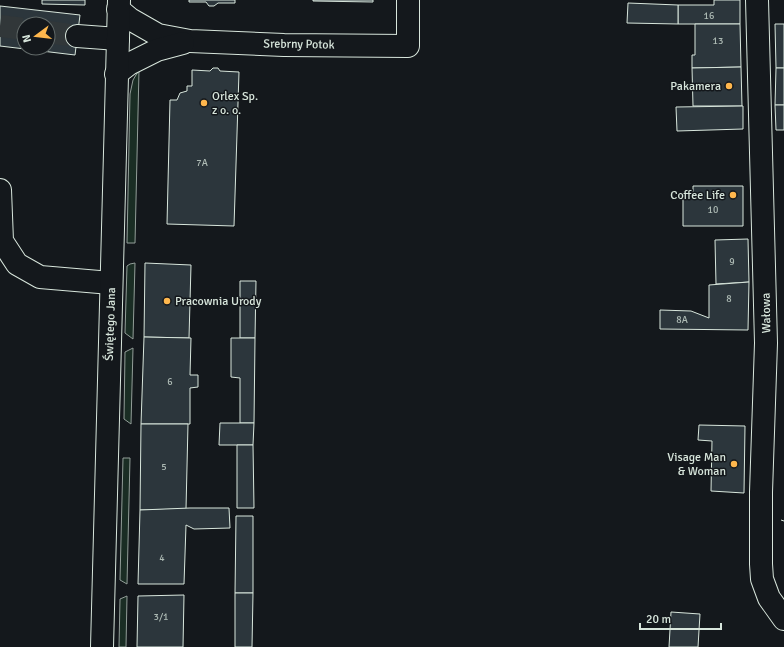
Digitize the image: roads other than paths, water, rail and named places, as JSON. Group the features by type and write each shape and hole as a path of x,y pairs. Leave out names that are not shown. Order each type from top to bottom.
{"street":[{"name":"Srebrny Potok","path":"119,5 130,19 158,35 190,41 408,46 408,0"},
{"name":"Wałowa","path":"757,0 766,343 761,492 761,572 768,598 784,619"},
{"name":"Świętego Jana","path":"102,647 119,5"},
{"path":"77,36 118,39"},
{"name":"Srebrny Potok","path":"116,74 129,64 157,50 190,41"},
{"path":"0,190 2,241 16,264 40,277 112,283"}],"tunnel":[{"path":"0,26 16,28"},
{"path":"56,33 77,36"}],"place":[{"name":"Pakamera","path":"729,86"},
{"name":"Orlex Sp. z o. o.","path":"204,103"},
{"name":"Coffee Life","path":"733,195"},
{"name":"Pracownia Urody","path":"167,301"},
{"name":"Visage Man & Woman","path":"734,464"}]}
